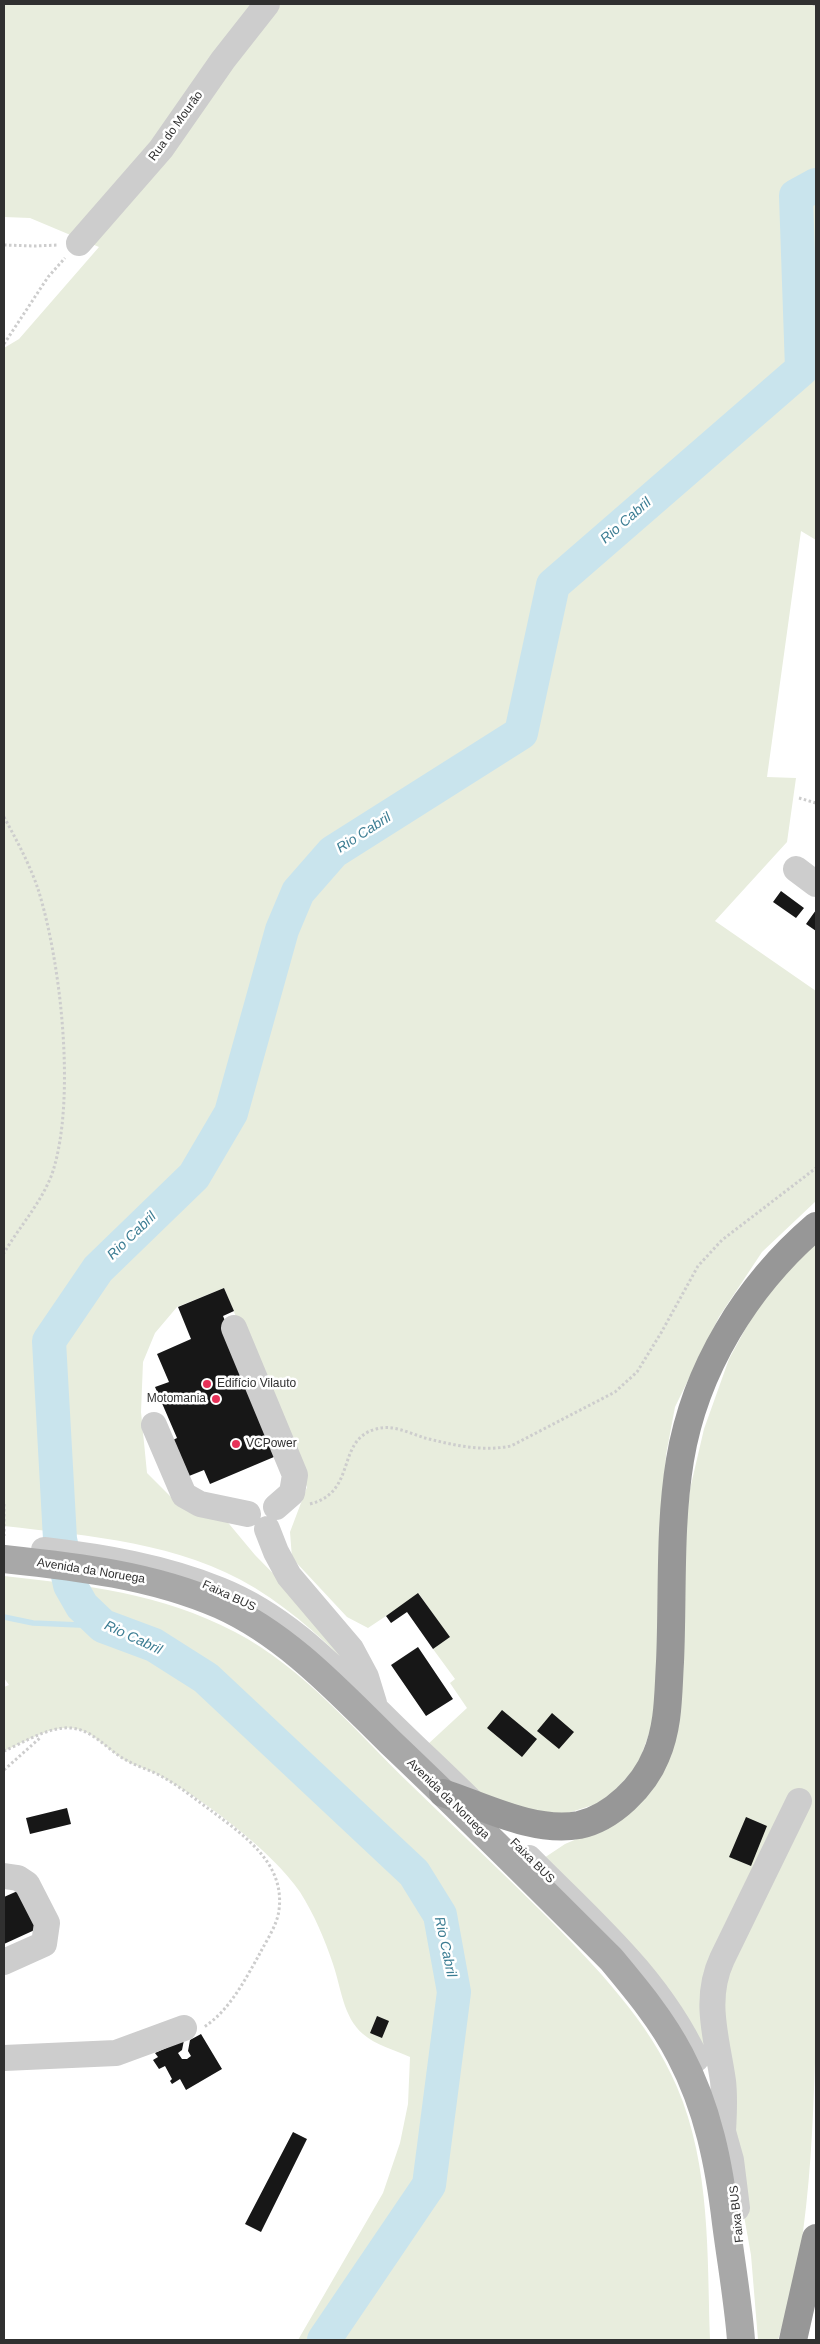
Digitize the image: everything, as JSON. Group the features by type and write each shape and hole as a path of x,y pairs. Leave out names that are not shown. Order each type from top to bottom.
{"highway":[{"path":"444,1793 530,1822 579,1825 610,1810 627,1798 649,1772 657,1755 667,1714 676,1490 688,1427 716,1354 745,1302 787,1253 816,1226"},
{"path":"794,2340 816,2238"},
{"path":"808,2340 816,2309"}],"main road":[{"name":"Avenida da Noruega","path":"4,1559 94,1563 168,1586 221,1606 262,1628 302,1658 377,1720 444,1793 611,1959 642,1997 680,2055 701,2104 718,2162 726,2224"},
{"path":"726,2224 728,2340"},
{"path":"726,2224 736,2285 741,2340"}],"street":[{"name":"Rua do Mourão","path":"79,243 161,149 223,60 267,4"},
{"path":"154,1426 184,1495 200,1504 267,1515 284,1503 292,1493 294,1475 234,1328"},
{"path":"267,1515 276,1552 289,1576 342,1638 359,1662 377,1720"},
{"path":"4,1546 94,1563"},
{"name":"Faixa BUS","path":"377,1720 474,1804 608,1936 656,1992 674,2017 692,2049 708,2085 723,2132 736,2193 750,2340"},
{"path":"718,2162 723,2132 724,2095 711,2002 714,1980 722,1959 799,1801"},
{"path":"4,1876 18,1878 27,1884 47,1923 44,1944 4,1962"},
{"path":"4,2058 116,2053 184,2028"}],"path":[{"path":"4,245 35,246 79,243"},
{"path":"4,344 48,277 79,243"},
{"path":"799,798 816,803"},
{"path":"4,817 37,888 57,988 65,1059 60,1145 52,1173 42,1194 4,1253"},
{"path":"267,1515 316,1502 328,1496 338,1486 344,1474 348,1456 356,1442 366,1432 378,1428 398,1429 425,1438 482,1449 496,1449 511,1446 615,1392 637,1372 662,1333 698,1266 722,1240 816,1168"},
{"path":"4,1504 4,1536"},
{"path":"4,1751 44,1734 66,1728 86,1732 125,1760 156,1774 182,1789 250,1840 268,1862 276,1878 280,1895 279,1912 273,1928 246,1978 220,2014 205,2027 184,2028"},
{"path":"4,1770 44,1734"}],"green space":[{"path":"4,4 816,4 816,540 801,531 767,777 796,778 787,842 715,921 816,991 816,1201 762,1252 719,1317 675,1407 666,1455 654,1720 637,1767 611,1794 596,1804 565,1814 548,1814 479,1795 427,1745 467,1708 450,1683 455,1679 433,1649 449,1637 419,1594 368,1628 347,1617 292,1558 290,1532 307,1487 224,1288 177,1307 155,1333 143,1362 141,1412 147,1473 178,1504 225,1519 255,1555 311,1612 363,1679 325,1642 285,1608 255,1588 196,1560 133,1543 69,1533 4,1526 4,348 19,339 99,247 30,218 4,217"},
{"path":"816,1240 816,2030 812,2131 809,2182 803,2232 799,2260 789,2300 778,2340 758,2340 751,2255 734,2160 716,2087 697,2041 544,1858 565,1844 612,1824 643,1795 680,1593 690,1489 704,1429 729,1359 760,1302"},
{"path":"4,1576 93,1587 151,1600 207,1619 235,1632 260,1647 307,1682 584,1955 620,1996 652,2040 677,2087 688,2117 702,2180 707,2244 710,2340 298,2340 383,2193 400,2143 408,2104 410,2057 373,2041 356,2027 347,2010 323,1936 300,1892 288,1876 255,1843 217,1813 178,1786 123,1759 92,1736 79,1729 63,1728 54,1730 4,1751 4,1687 9,1685 4,1678"}],"building":[{"path":"781,891 804,908 796,918 773,902"},
{"path":"816,910 816,931 806,924"},
{"name":"Edifício Vilauto","path":"224,1288 234,1311 223,1316 281,1454 210,1484 204,1470 189,1476 173,1440 177,1438 155,1387 169,1382 157,1354 191,1339 178,1307"},
{"path":"418,1593 450,1637 433,1649 407,1612 391,1623 386,1616"},
{"path":"418,1647 453,1699 426,1716 391,1665"},
{"path":"502,1710 537,1739 522,1757 487,1728"},
{"path":"552,1713 574,1732 559,1749 537,1731"},
{"path":"67,1808 71,1824 30,1834 26,1818"},
{"path":"746,1817 767,1826 751,1866 729,1857"},
{"path":"22,1889 39,1928 4,1944 4,1897"},
{"path":"377,2016 389,2021 382,2038 370,2033"},
{"path":"201,2034 222,2069 186,2090 180,2079 172,2084 170,2081 172,2079 165,2066 159,2069 153,2060 158,2057 155,2053 184,2040 182,2050 178,2053 182,2059 187,2059 191,2056 188,2051 190,2040"},
{"path":"293,2132 307,2139 261,2232 245,2224"}],"waterway":[{"name":"Rio Cabril","path":"324,2340 429,2185 454,1992 440,1915 414,1873 206,1678 154,1645 103,1626 82,1606 70,1585 60,1539 49,1341 98,1269 194,1176 231,1113 282,930 298,892 333,852 521,733 553,585 802,369 796,196 816,185"},
{"path":"4,1617 33,1623 103,1626"}],"place":[{"name":"Edifício Vilauto","path":"207,1384"},
{"name":"Motomania","path":"216,1399"},
{"name":"VCPower","path":"236,1444"}]}
